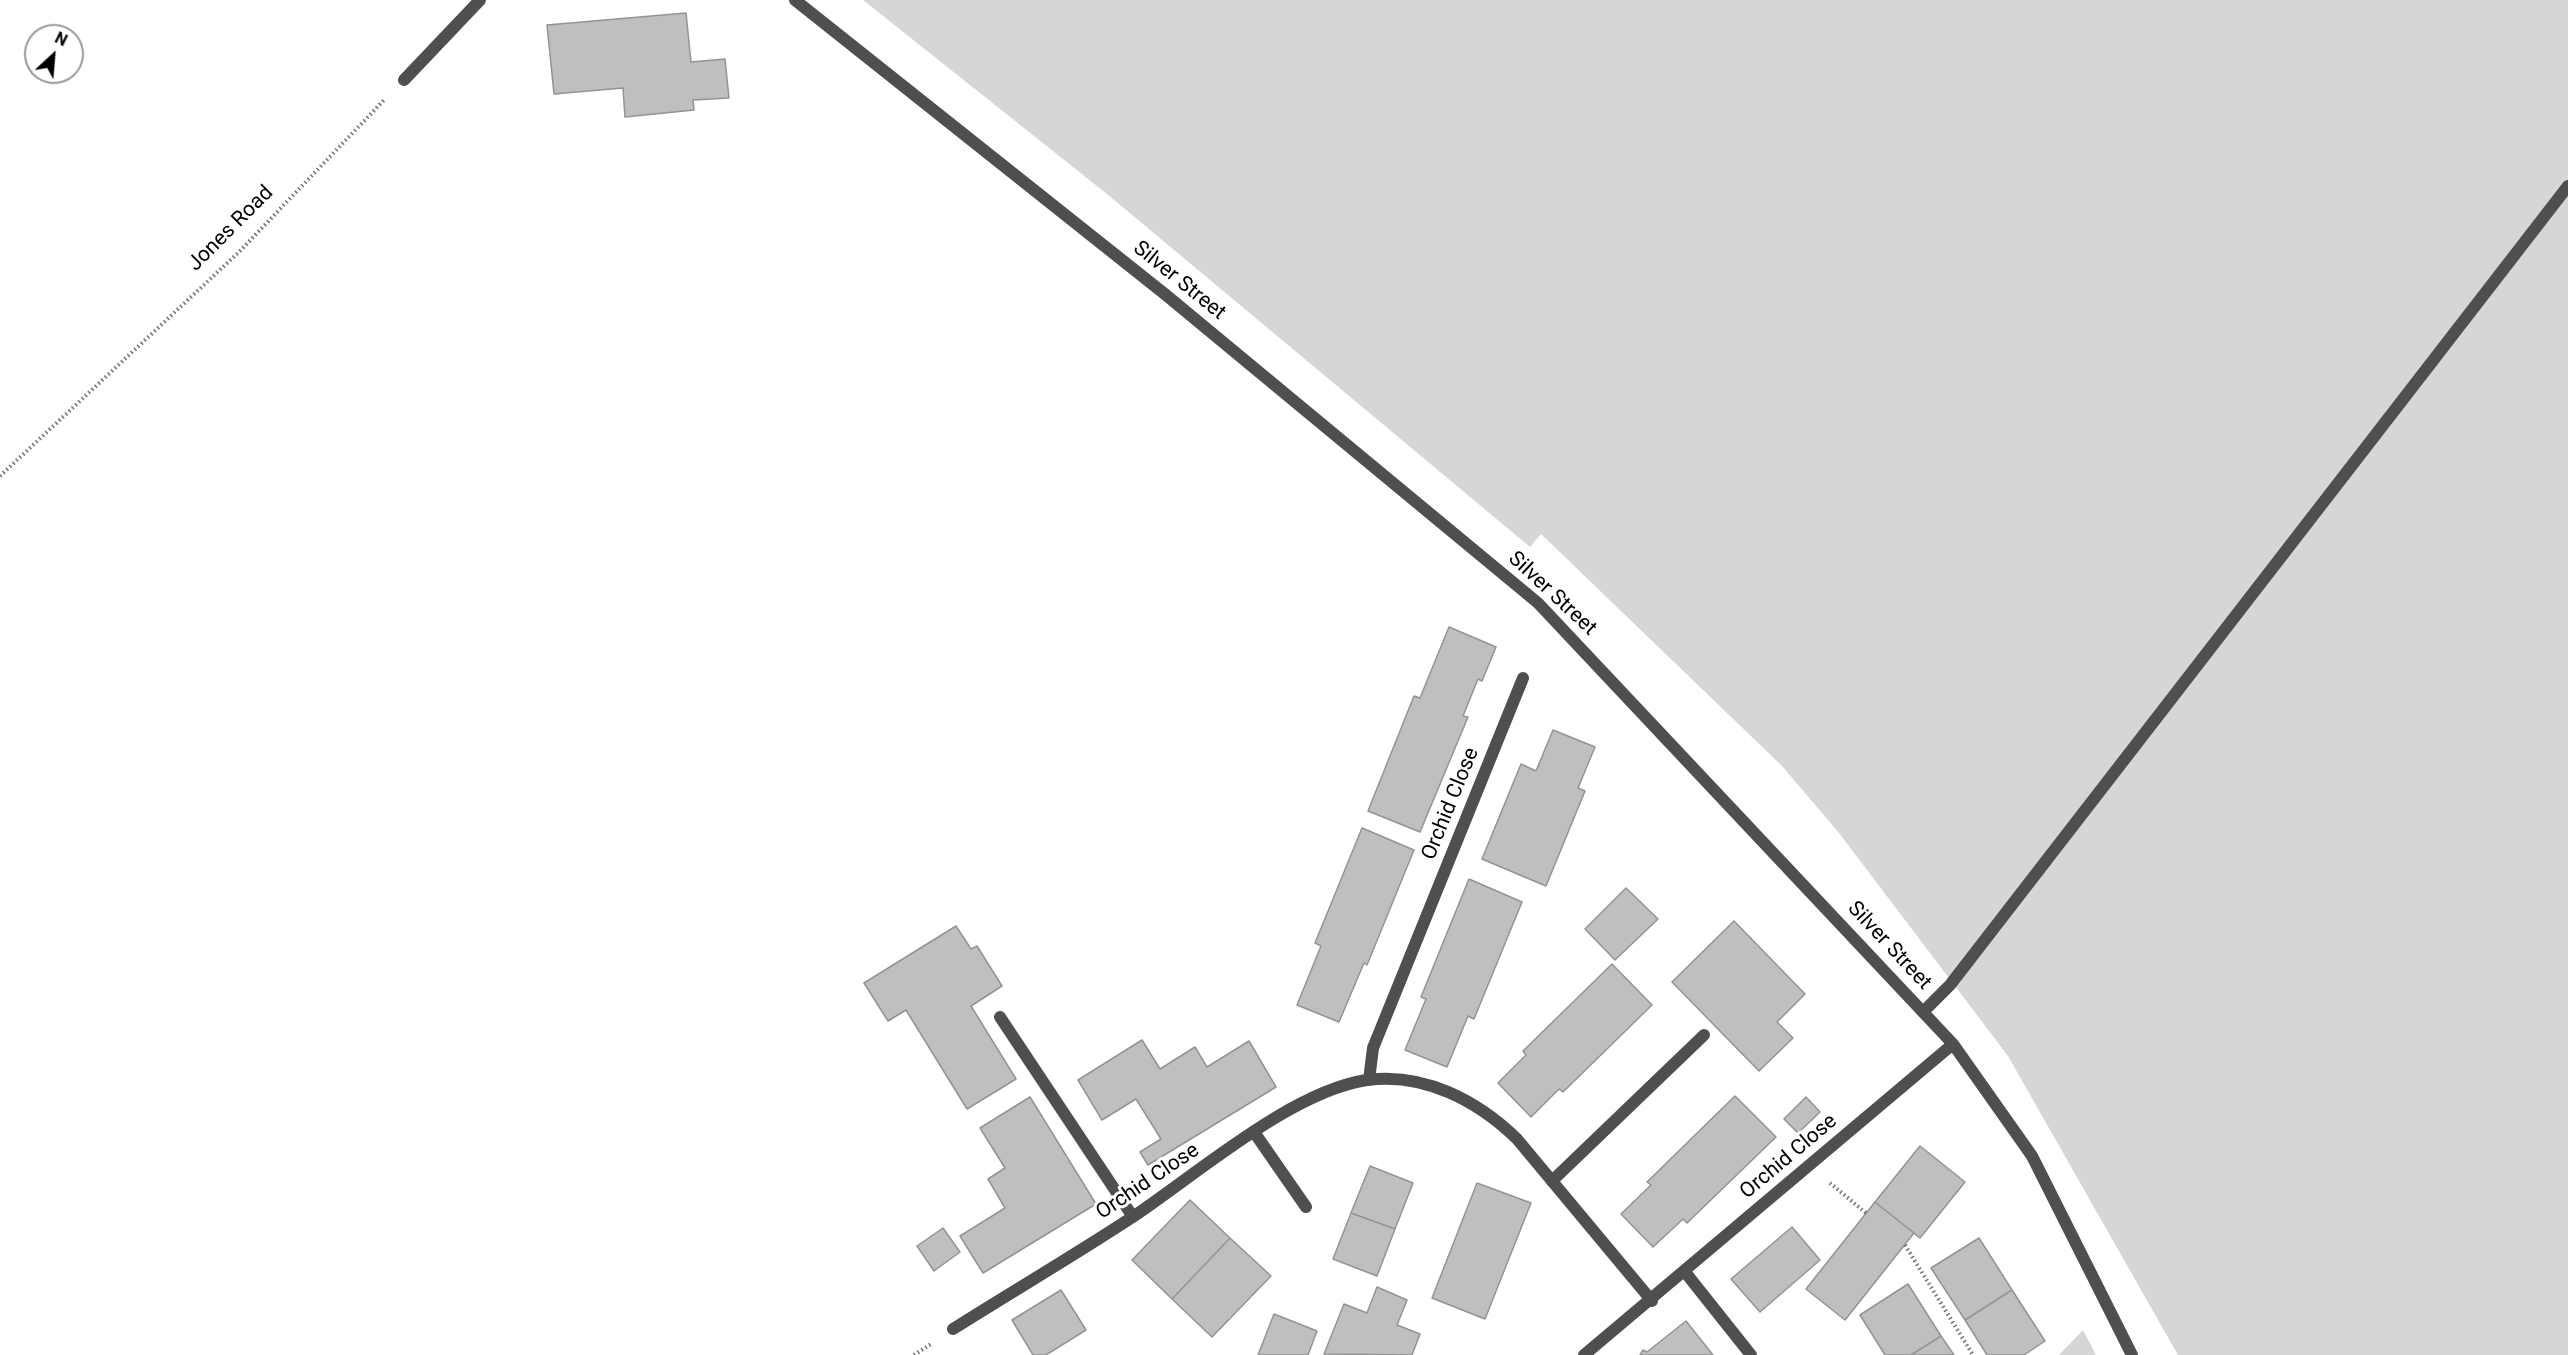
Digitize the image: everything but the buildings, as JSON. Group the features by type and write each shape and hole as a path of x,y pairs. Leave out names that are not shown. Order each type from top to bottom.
{"street":[{"path":"404,80 480,0"},
{"name":"Silver Street","path":"795,0 1166,295 1538,603 1953,1044 2032,1156 2132,1355"},
{"path":"1923,1012 1957,976 2568,186"},
{"name":"Orchid Close","path":"1369,1080 1373,1048 1523,678"},
{"path":"1000,1017 1132,1217"},
{"path":"1552,1181 1704,1035"},
{"name":"Orchid Close","path":"1584,1355 1953,1044"},
{"name":"Orchid Close","path":"953,1329 1132,1217 1254,1132 1305,1100 1338,1086 1369,1080 1394,1079 1447,1091 1496,1118 1517,1139 1652,1300"},
{"path":"1254,1132 1305,1208"},
{"path":"1684,1272 1751,1355"}],"path":[{"name":"Jones Road","path":"0,476 238,252 404,80"},
{"path":"1809,1166 1866,1213"},
{"path":"1905,1245 1973,1355"}],"shaded area":[{"path":"863,0 2568,0 2568,1355 2178,1355 2008,1056 1839,833 1782,766 1541,534 1530,547 1107,194"},
{"path":"2083,1330 2096,1355 2059,1355"}]}
